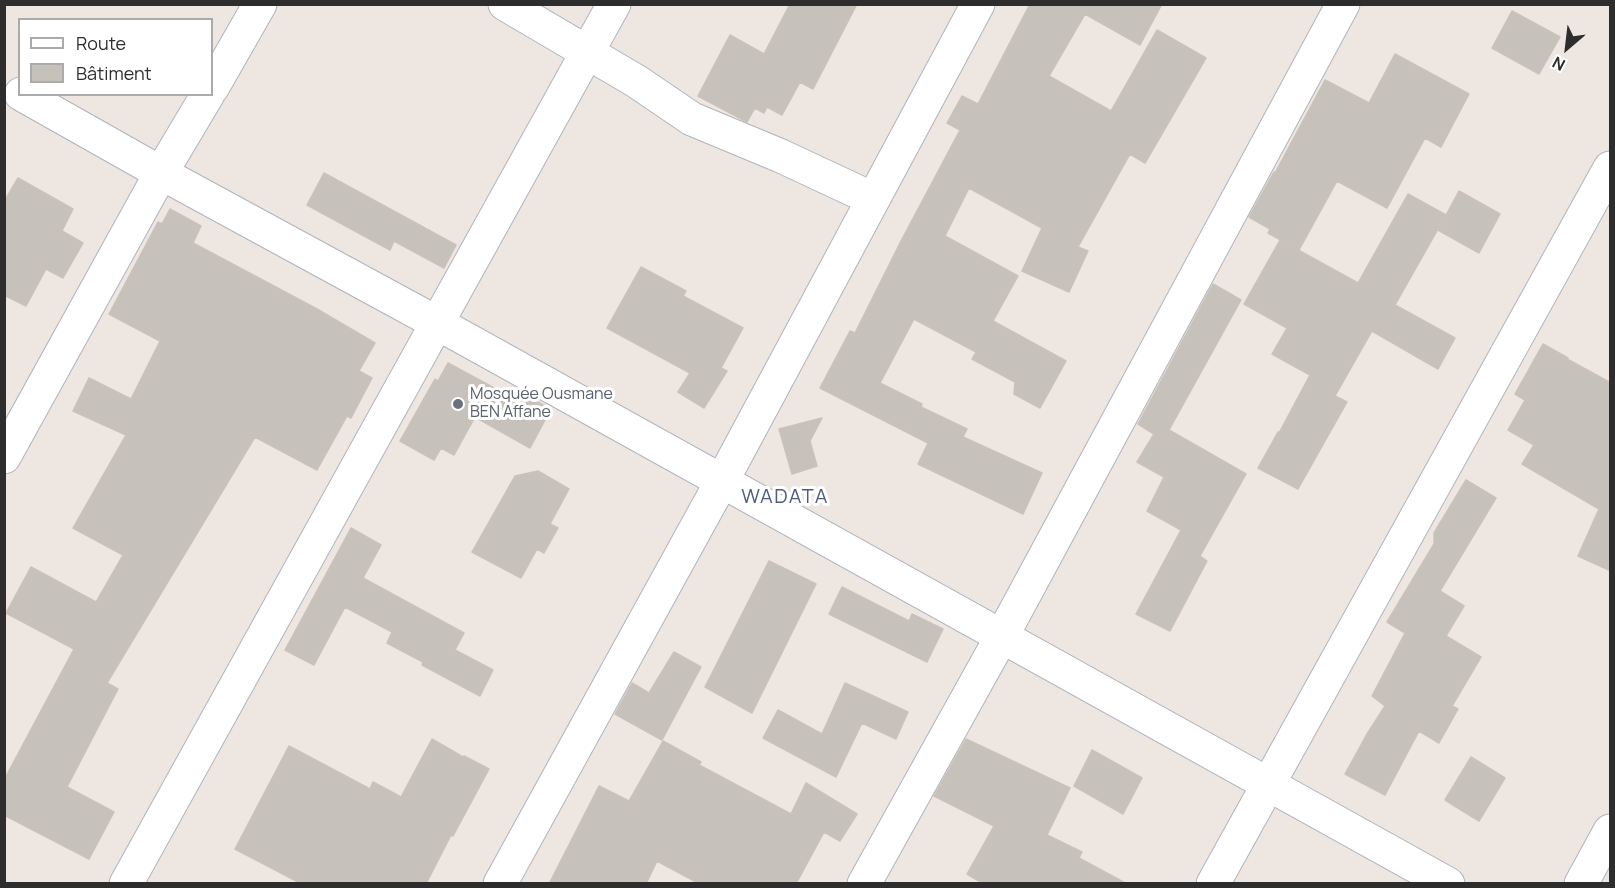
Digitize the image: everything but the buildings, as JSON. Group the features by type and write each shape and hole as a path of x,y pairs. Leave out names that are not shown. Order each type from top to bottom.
{"street":[{"path":"213,86 260,4"},
{"path":"505,4 636,81 692,119 781,156 873,199"},
{"path":"126,884 614,4"},
{"path":"500,884 722,481 978,4"},
{"path":"864,884 1002,636 1343,4"},
{"path":"4,85 18,93"},
{"path":"24,96 1448,884"},
{"path":"4,456 161,173 207,96"},
{"path":"1213,884 1611,168"},
{"path":"1581,884 1611,831"}],"place":[{"name":"Mosquée Ousmane BEN Affane","path":"458,404"}],"district":[{"name":"WADATA","path":"785,497"}]}
